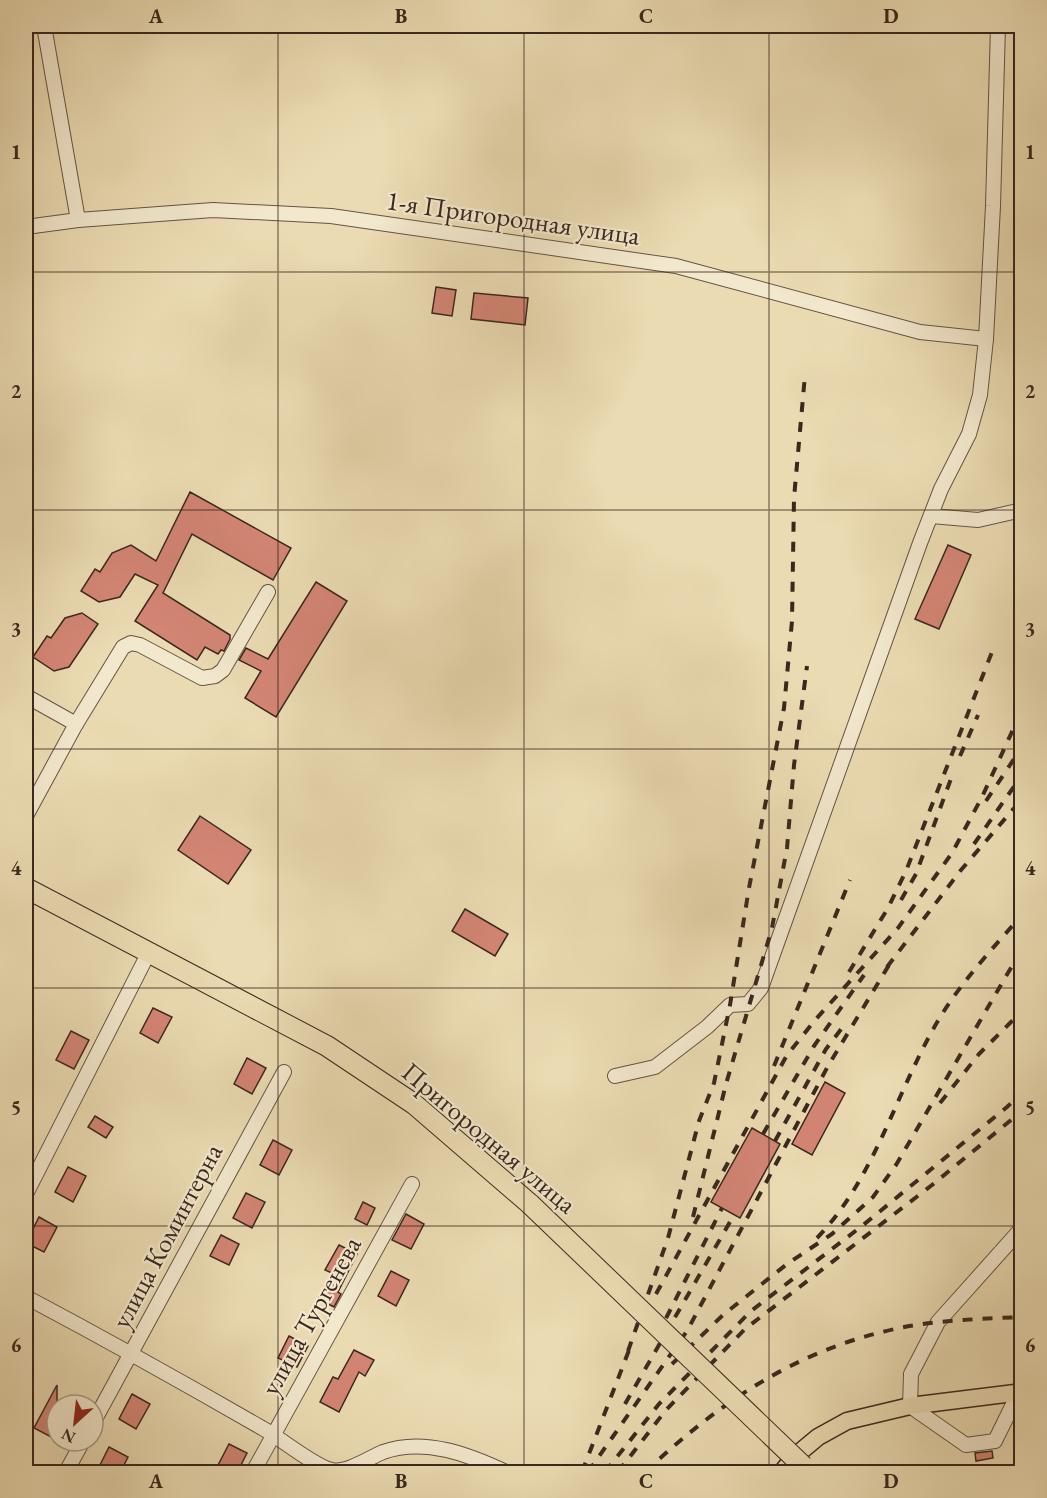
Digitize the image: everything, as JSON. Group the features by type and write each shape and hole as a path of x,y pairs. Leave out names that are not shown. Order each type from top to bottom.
{"highway":[{"name":"Пригородная улица","path":"26,888 337,1053 414,1104 530,1204 807,1469"}],"main road":[{"path":"782,1473 794,1457 818,1437 847,1421 910,1406 1020,1392"}],"street":[{"path":"44,26 78,220"},
{"path":"615,1076 655,1067 707,1027 730,1005 748,1004 762,988 820,818 931,516 969,434 980,395 986,339 998,26"},
{"name":"1-я Пригородная улица","path":"26,227 78,220 213,210 331,216 676,266 920,332 986,339"},
{"path":"931,516 978,520 1022,510"},
{"path":"26,816 76,724 123,647 131,643 140,645 202,678 214,676 223,670 268,592"},
{"path":"26,696 76,724"},
{"path":"26,1194 149,952"},
{"name":"улица Коминтерна","path":"105,1401 284,1072"},
{"name":"улица Тургенева","path":"253,1473 412,1184"},
{"path":"1020,1392 995,1441 985,1443 966,1445 910,1406 911,1374 938,1322 1022,1228"},
{"path":"26,1297 132,1353 333,1470 340,1470 386,1451 415,1447 467,1455 506,1473"},
{"path":"66,1473 77,1453"}],"building":[{"path":"436,287 456,290 452,316 432,313"},
{"path":"474,293 528,298 525,325 471,319"},
{"path":"190,492 291,548 273,580 192,534 163,593 230,635 224,651 221,650 218,654 205,647 197,660 135,621 158,585 135,574 120,597 99,602 81,591 95,569 100,572 112,553 131,545 156,561"},
{"path":"948,545 971,555 939,629 915,619"},
{"path":"316,582 347,601 276,717 245,698 261,671 239,660 246,648 268,659"},
{"path":"82,613 98,624 69,667 54,671 33,657 47,636 51,638 65,618"},
{"path":"200,816 251,850 228,884 178,850"},
{"path":"465,909 508,934 495,956 452,931"},
{"path":"153,1008 172,1017 158,1043 140,1033"},
{"path":"71,1031 89,1040 74,1069 56,1060"},
{"path":"247,1058 266,1068 252,1094 234,1084"},
{"path":"825,1082 845,1093 812,1155 792,1144"},
{"path":"95,1116 113,1127 106,1138 88,1127"},
{"path":"752,1128 780,1144 740,1218 711,1202"},
{"path":"273,1140 292,1150 279,1175 260,1165"},
{"path":"68,1167 86,1176 73,1202 55,1192"},
{"path":"246,1193 265,1202 252,1228 233,1218"},
{"path":"363,1202 375,1208 367,1225 355,1219"},
{"path":"406,1214 424,1224 411,1249 392,1240"},
{"path":"39,1217 57,1227 44,1252 26,1243"},
{"path":"221,1235 239,1244 229,1265 210,1256"},
{"path":"339,1245 357,1254 338,1292 341,1294 334,1307 318,1299 332,1273 325,1270"},
{"path":"391,1271 409,1280 396,1306 378,1296"},
{"path":"289,1336 308,1346 297,1367 278,1358"},
{"path":"354,1350 374,1360 365,1376 359,1372 339,1412 320,1402 333,1377 338,1379"},
{"path":"132,1394 150,1404 136,1429 119,1419"},
{"path":"45,1407 45,1434 34,1428"},
{"path":"229,1444 247,1453 237,1473 222,1473 216,1469"},
{"path":"109,1447 128,1457 120,1473 96,1473"},
{"path":"992,1451 993,1458 976,1461 975,1453"}],"railway":[{"path":"628,1351 668,1238 699,1121 714,1083 784,708 792,621 794,498 805,375"},
{"path":"849,972 888,908 906,871 992,652"},
{"path":"693,1217 726,1084 772,928 787,848 794,765 807,666"},
{"path":"656,1294 787,1055 816,1019 898,928 952,853 982,797 1022,710"},
{"path":"960,756 978,715"},
{"path":"986,801 1022,747"},
{"path":"974,844 1022,775"},
{"path":"901,900 916,874 952,776"},
{"path":"887,967 961,870 1022,799"},
{"path":"774,1066 850,880"},
{"path":"817,1238 855,1188 939,1019 968,978 1022,915"},
{"path":"588,1472 687,1331 828,1066 892,960"},
{"path":"672,1364 723,1315 787,1264 832,1234 873,1197 896,1165 1012,966"},
{"path":"763,1134 814,1046 864,975"},
{"path":"940,1103 979,1054 1022,1011"},
{"path":"775,1141 826,1049 842,1028"},
{"path":"605,1472 659,1404 751,1311 862,1226 1022,1093"},
{"path":"618,1472 666,1410 745,1329 932,1185 1022,1111"},
{"path":"657,1336 722,1208"},
{"path":"625,1404 734,1215"},
{"path":"645,1472 730,1402 791,1366 824,1351 858,1339 910,1326 958,1320 1022,1317"},
{"path":"582,1472 631,1345"}]}
